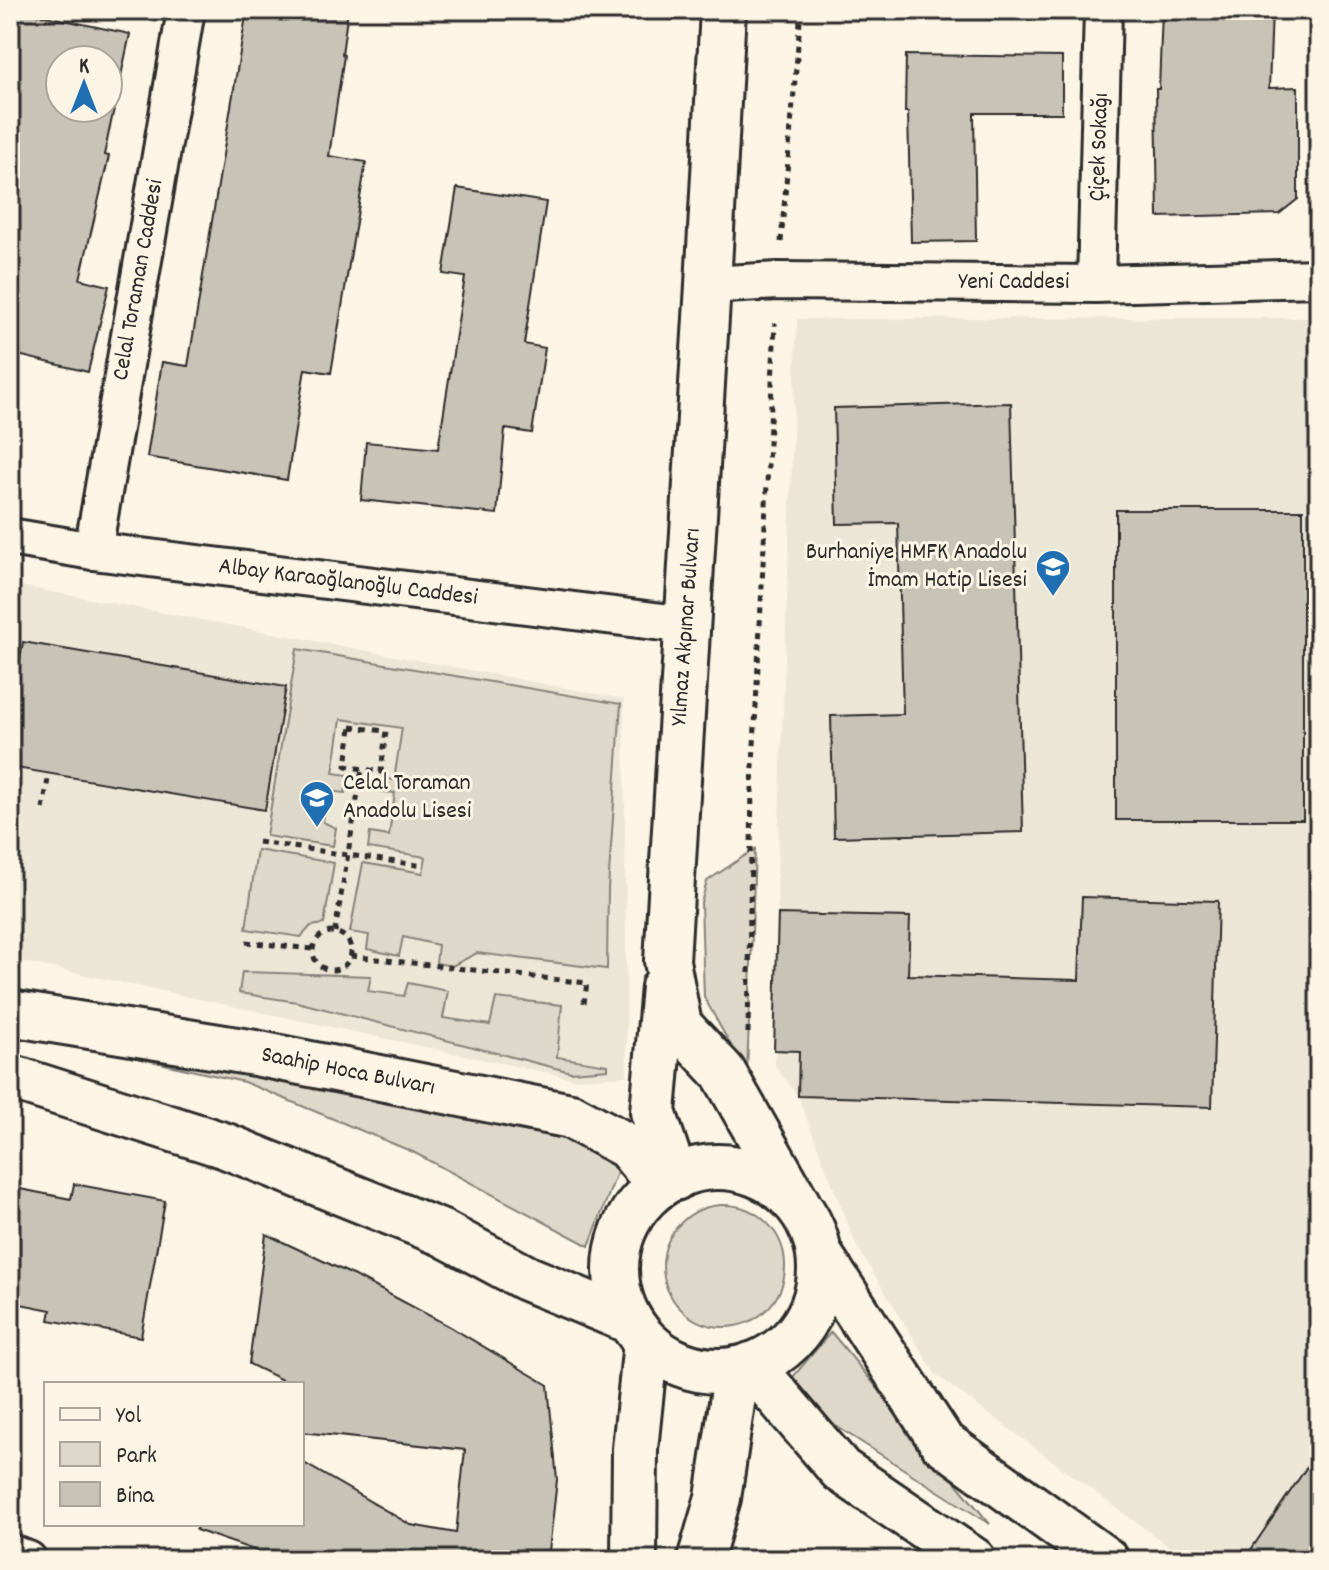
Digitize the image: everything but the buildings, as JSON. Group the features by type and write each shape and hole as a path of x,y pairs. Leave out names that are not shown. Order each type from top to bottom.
{"main road":[{"name":"Yılmaz Akpınar Bulvarı","path":"679,1025 667,961 723,10"},
{"path":"667,961 653,1112 668,1182"},
{"name":"Saahip Hoca Bulvarı","path":"10,1013 255,1053 571,1116 627,1146 668,1182"},
{"path":"679,1025 723,1072 812,1229 820,1255 942,1442 1106,1560"},
{"path":"10,1077 226,1146 442,1233 638,1332 666,1356 688,1367 713,1371 744,1367 767,1360 792,1340 810,1315 820,1286 820,1255"},
{"path":"634,1560 638,1332 620,1298 616,1272 618,1247 627,1224 641,1202 668,1182 684,1173 704,1169 746,1171 766,1179 799,1206"},
{"path":"700,1560 718,1498 744,1367"},
{"path":"744,1367 841,1470 973,1560"}],"street":[{"name":"Celal Toraman Caddesi","path":"93,551 186,10"},
{"name":"Çiçek Sokağı","path":"1096,284 1103,10"},
{"name":"Yeni Caddesi","path":"708,285 778,281 1096,284 1319,278"},
{"name":"Albay Karaoğlanoğlu Caddesi","path":"10,537 93,551 687,625"},
{"path":"10,1553 28,1560"}],"path":[{"path":"679,1025 748,1034 752,786 778,281 801,10"},
{"path":"351,727 386,731 381,772 362,769 346,766 351,727"},
{"path":"335,932 362,769"},
{"path":"43,809 49,773"},
{"path":"258,842 424,866"},
{"path":"335,932 346,937 351,956 344,966 332,971 315,962 312,949 322,933 335,932"},
{"path":"246,942 312,949"},
{"path":"351,956 587,983 584,1003"}],"shaded area":[{"path":"1319,318 1319,1560 1187,1560 936,1375 856,1245 798,1096 775,1066 777,878 797,319"},
{"name":"Celal Toraman Anadolu Lisesi","path":"10,584 624,699 627,1076 576,1079 10,959"}],"green space":[{"path":"297,649 621,704 608,889 607,969 477,953 452,966 436,963 438,945 403,937 399,956 367,949 369,935 350,932 363,863 423,873 426,857 368,848 370,833 389,836 395,793 377,791 379,778 394,780 402,728 341,719 333,773 348,775 345,793 327,791 323,822 336,828 333,846 266,836"},
{"path":"755,849 747,1075 704,997 701,903 707,881"},
{"path":"257,850 334,863 324,924 311,926 301,937 246,929"},
{"path":"242,972 371,976 368,991 404,996 408,983 448,991 443,1018 490,1025 496,998 562,1005 557,1057 608,1065 608,1069 571,1072 297,1002 239,993"},
{"path":"84,1046 468,1109 624,1154 589,1246 413,1152 244,1082"},
{"path":"724,1205 747,1210 767,1223 780,1243 785,1266 780,1289 767,1309 747,1322 724,1327 701,1322 681,1309 668,1289 663,1266 668,1243 681,1223 701,1210"},
{"path":"831,1332 990,1524 781,1391"}],"place":[{"name":"Burhaniye HMFK Anadolu İmam Hatip Lisesi","path":"1053,598"},
{"name":"Celal Toraman Anadolu Lisesi","path":"317,829"}]}
